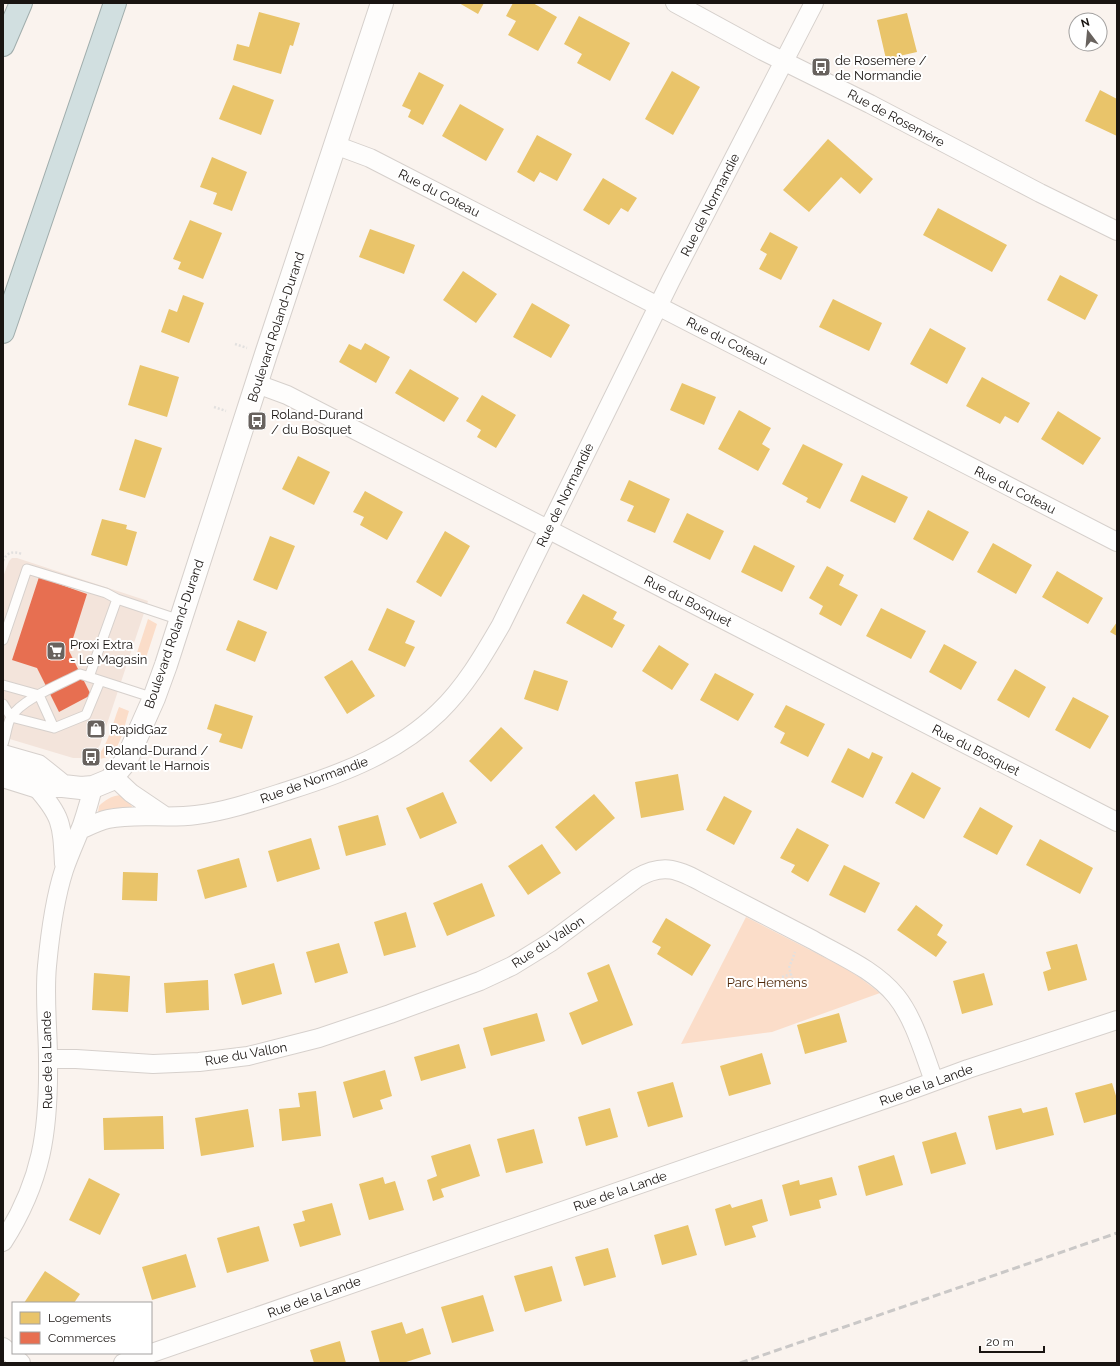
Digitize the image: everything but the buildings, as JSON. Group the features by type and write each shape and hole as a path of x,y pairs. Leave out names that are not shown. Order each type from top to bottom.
{"highway":[{"path":"3,45 21,3"},
{"path":"3,332 115,3"}],"street":[{"name":"Boulevard Roland-Durand","path":"3,776 35,786 63,786 77,788 93,787 114,777 126,761 154,698 382,3"},
{"name":"Rue de Rosemère","path":"675,3 1026,186 1117,231"},
{"name":"Rue de Normandie","path":"80,830 108,819 195,816 220,811 325,778 365,762 412,734 439,712 453,697 474,669 500,625 675,273 814,3"},
{"name":"Rue du Coteau","path":"335,145 370,158 1117,542"},
{"name":"Rue du Bosquet","path":"257,384 287,395 1117,822"},
{"path":"3,756 38,766 63,786"},
{"path":"114,777 131,793 165,816"},
{"name":"Rue de la Lande","path":"35,786 49,802 58,816 62,832 64,870"},
{"name":"Rue de la Lande","path":"3,1242 25,1203 38,1168 46,1131 48,1115 48,1059 46,989 52,925 64,870 80,830 93,787"},
{"name":"Rue du Vallon","path":"48,1059 76,1059 153,1064 205,1062 248,1056 319,1038 459,989 507,969 551,942 637,878 652,870 664,869 690,876 854,962 879,980 896,996 903,1006 934,1081"},
{"name":"Rue de la Lande","path":"152,1353 934,1081 1117,1020"},
{"path":"3,1348 21,1363"},
{"name":"Rue de la Lande","path":"123,1363 149,1354"}],"lane":[{"path":"3,640 27,569 106,593 117,600 180,620"},
{"path":"89,677 117,600"},
{"path":"3,744 11,717 20,708 29,700 80,674 154,698"},
{"path":"3,704 11,717 54,728 86,715 100,681"},
{"path":"3,685 39,695"},
{"path":"39,695 54,728"}],"path":[{"path":"235,344 247,348"},
{"path":"214,407 226,411"},
{"path":"795,987 789,968 796,950"},
{"path":"782,977 791,974"}],"shaded area":[{"path":"12,558 17,558 148,601 100,745 95,752 87,756 73,758 3,737 3,577 9,561"}],"green space":[{"path":"148,619 157,624 144,664 134,662"},
{"path":"119,707 129,711 119,742 110,755 95,759 106,742"},
{"path":"121,795 133,808 114,808 98,812 99,806 104,802 111,797"},
{"name":"Parc Hemens","path":"746,917 845,968 880,993 772,1032 681,1044"}],"railway":[{"path":"740,1363 1117,1233"}],"place":[{"name":"de Rosemère / de Normandie","path":"821,67"},
{"name":"Roland-Durand / du Bosquet","path":"257,421"},
{"name":"Proxi Extra - Le Magasin","path":"56,651"},
{"name":"RapidGaz","path":"96,729"},
{"name":"Roland-Durand / devant le Harnois","path":"91,757"}]}
